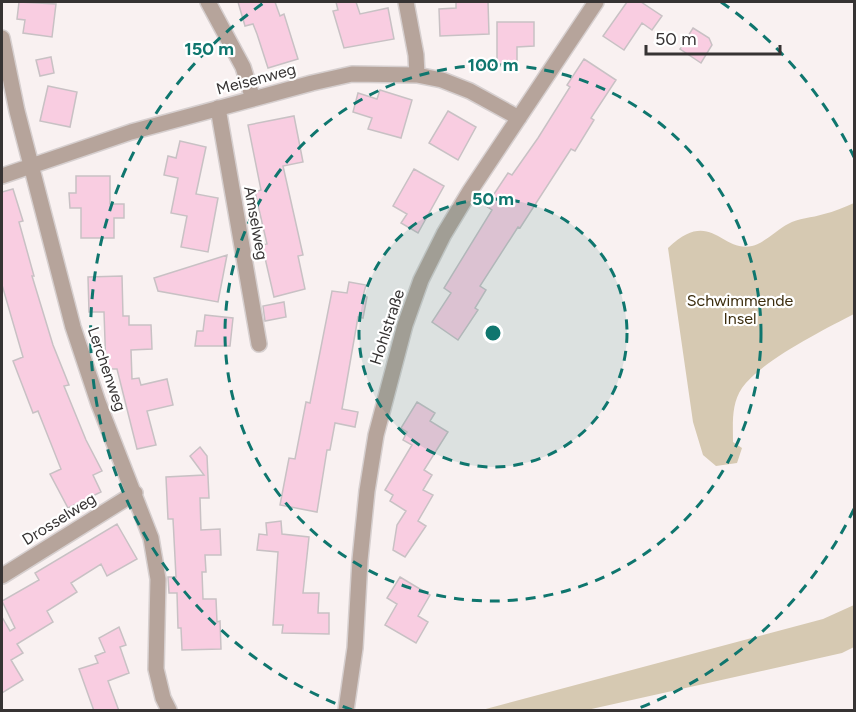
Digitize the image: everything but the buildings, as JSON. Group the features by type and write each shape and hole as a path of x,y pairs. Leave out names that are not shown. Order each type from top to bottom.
{"street":[{"path":"208,2 243,67 253,99"},
{"path":"406,2 416,55 417,75"},
{"name":"Hohlstraße","path":"346,711 355,648 367,490 376,435 405,325 421,280 470,190 596,2"},
{"name":"Lerchenweg","path":"2,38 16,111 73,327 98,402 151,538 158,579 156,669 163,698 169,711"},
{"name":"Meisenweg","path":"2,176 131,132 352,74 417,75 442,80 470,91 519,118"},
{"name":"Amselweg","path":"218,108 259,344"},
{"name":"Drosselweg","path":"2,576 135,493"}],"green space":[{"name":"Schwimmende Insel","path":"854,203 854,314 794,347 763,367 751,378 738,394 734,407 733,442 742,448 737,463 716,466 703,455 693,422 668,248 683,236 695,231 705,231 741,246 752,246 792,222 832,212"},
{"path":"854,605 854,647 842,653 587,710 482,710 823,619"}]}
